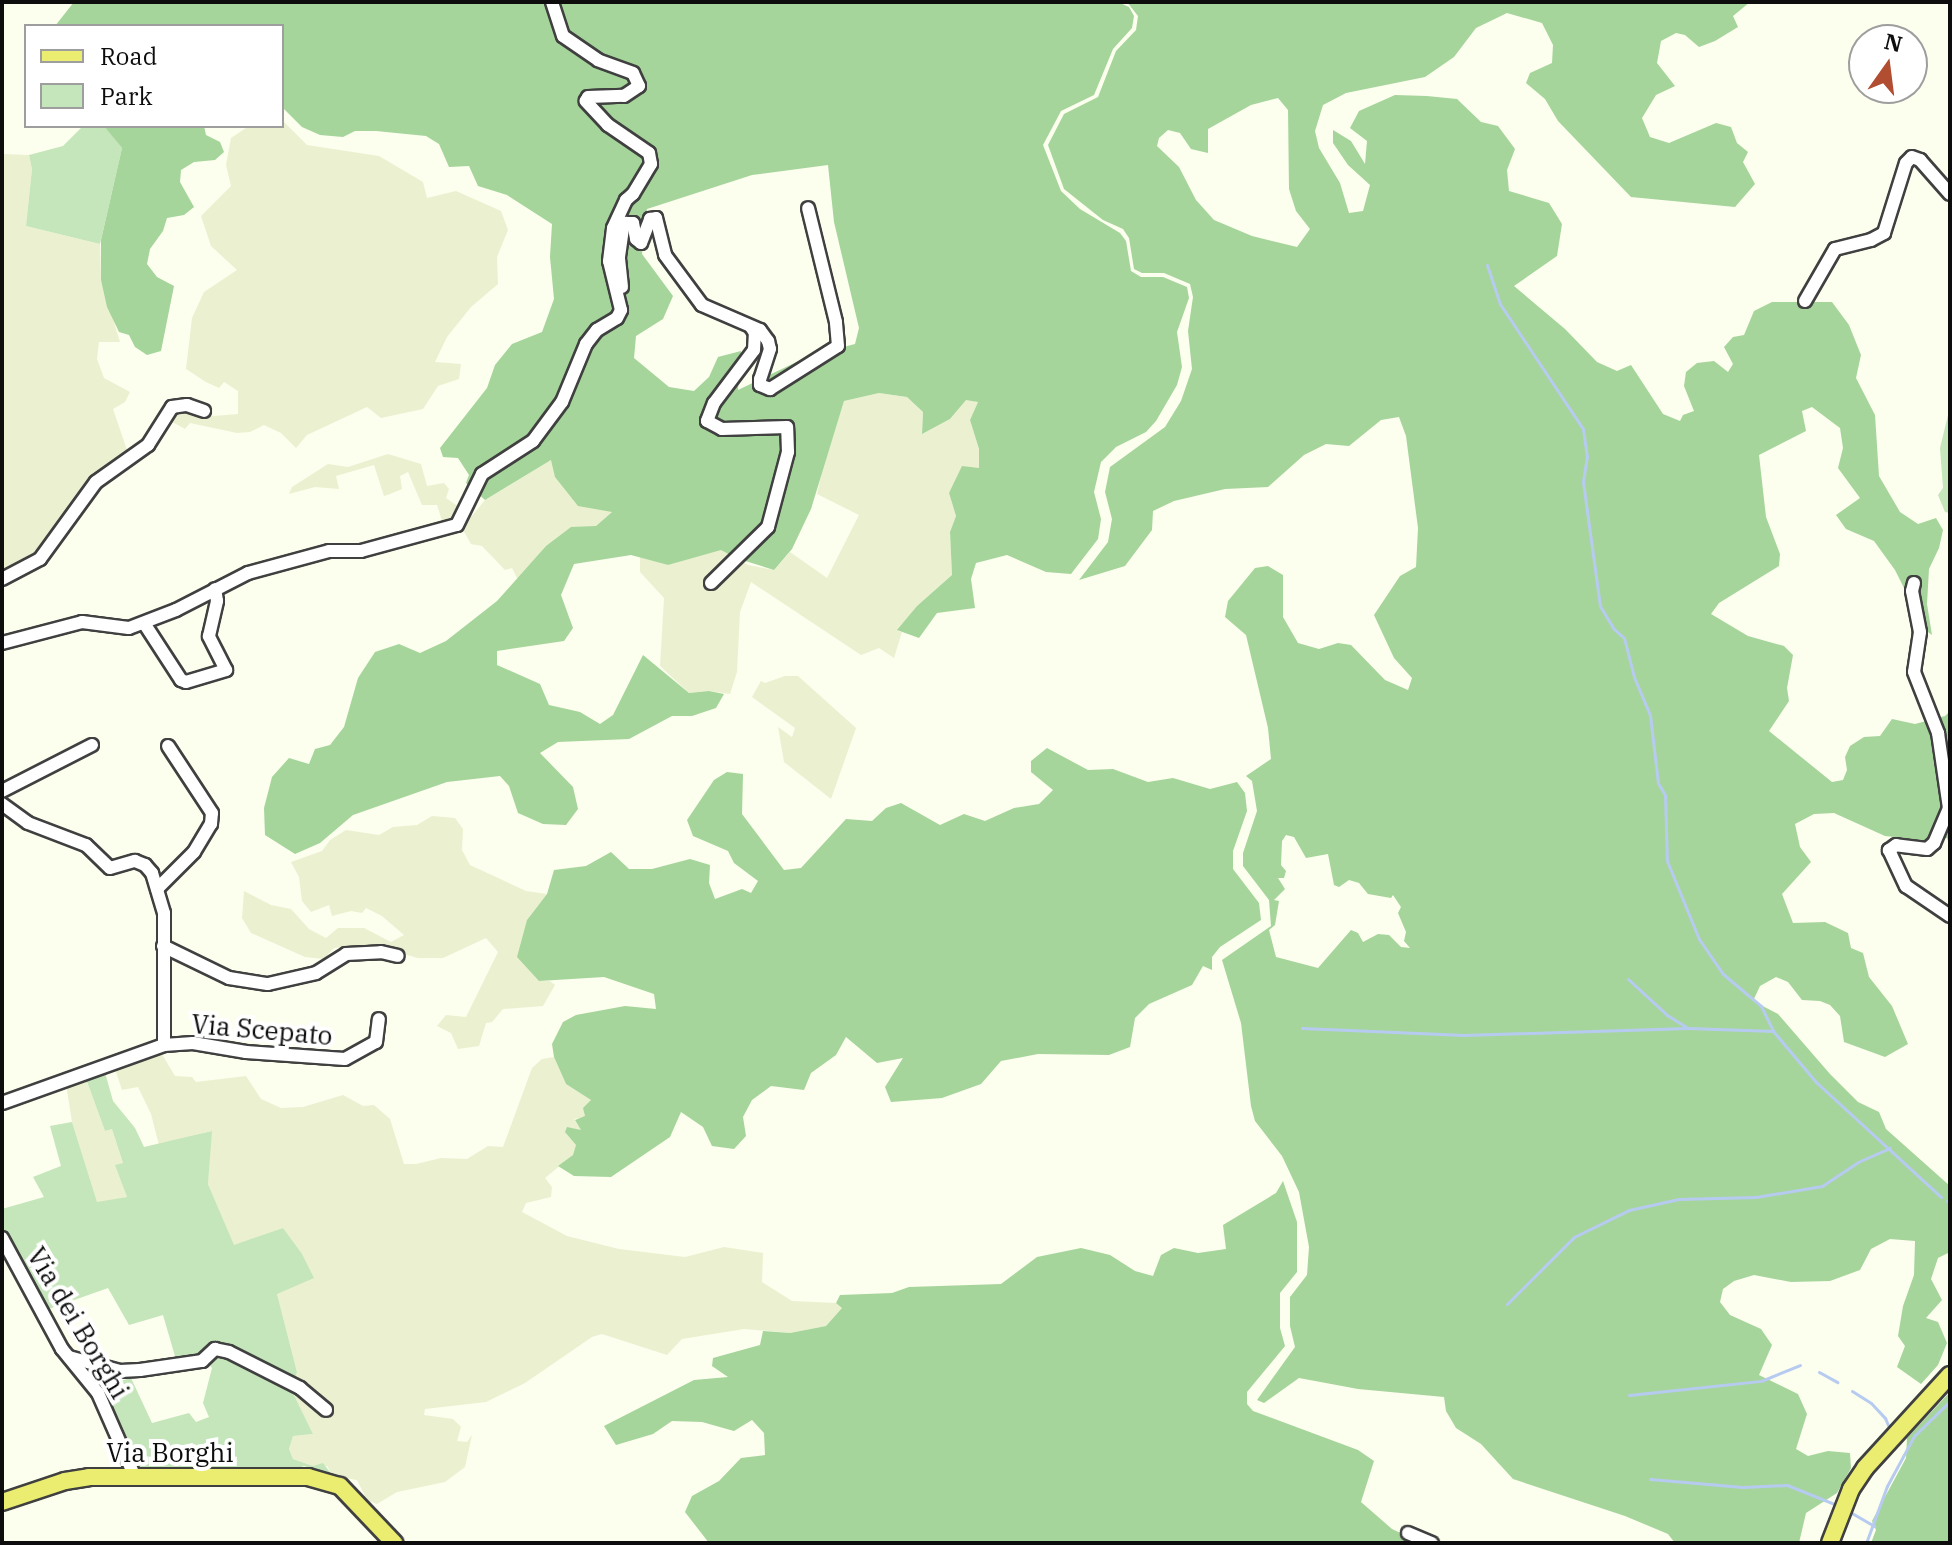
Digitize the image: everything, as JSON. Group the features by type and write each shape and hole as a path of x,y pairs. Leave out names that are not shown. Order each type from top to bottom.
{"main road":[{"path":"1830,1543 1851,1489 1865,1468 1949,1377"},
{"name":"Via Borghi","path":"2,1502 65,1481 134,1475 308,1477 340,1486 394,1543"}],"street":[{"path":"552,2 563,36 598,60 633,73 639,86 624,96 588,97 586,101 608,125 649,153 651,164 626,200 613,228 609,261 621,310"},
{"path":"1805,301 1835,249 1871,240 1884,233 1906,163 1912,157 1920,160 1950,194"},
{"path":"3,639 82,622 129,628 248,573 329,551 361,551 457,525 482,474 533,441 562,402 586,344 597,330 617,318 621,310 619,257 626,223 633,223 636,239 641,243 650,219 656,218 665,255 686,287 702,305 760,330 770,349 760,379 764,388 779,384 838,346 836,322 808,208"},
{"path":"711,583 768,527 788,452 788,430 783,426 722,429 707,421 714,403 754,350 756,342 751,327"},
{"path":"2,579 40,559 96,482 148,445 172,407 187,405 204,411"},
{"path":"1914,583 1912,591 1920,632 1914,672 1938,733 1949,808 1934,843 1927,849 1896,845 1889,850 1906,886 1950,916"},
{"path":"144,623 181,680 186,682 226,670 209,636 217,601 215,589"},
{"path":"2,791 92,745"},
{"path":"157,889 194,852 211,824 212,813 168,746"},
{"path":"2,804 28,823 86,845 110,868 135,861 145,865 164,913 164,1045 2,1103"},
{"path":"163,946 229,978 268,984 316,973 346,954 381,952 398,956"},
{"name":"Via Scepato","path":"164,1045 193,1043 246,1052 345,1059 376,1042 379,1019"},
{"name":"Via dei Borghi","path":"4,1246 69,1357 98,1393 134,1475"},
{"path":"69,1357 120,1371 140,1370 202,1361 215,1349 229,1352 300,1388 326,1410"},
{"path":"1408,1533 1432,1543"}],"green space":[{"path":"74,2 1118,2 1129,7 1134,16 1132,28 1113,49 1094,95 1061,111 1043,145 1061,191 1080,209 1120,233 1126,241 1131,271 1141,277 1163,277 1187,287 1189,298 1177,332 1182,367 1177,385 1146,432 1116,447 1101,462 1094,492 1101,519 1098,539 1071,574 1046,572 1007,555 976,563 971,579 975,608 937,613 919,638 897,630 917,606 952,575 950,532 956,516 949,493 962,466 979,468 979,449 970,420 978,402 966,400 950,419 922,434 923,412 907,397 879,393 844,401 811,509 792,549 774,570 739,559 770,528 786,480 791,429 784,423 735,427 710,420 716,404 739,372 738,390 809,356 855,344 859,328 834,222 828,165 752,175 647,209 642,254 673,296 663,319 636,336 634,358 669,387 694,391 709,377 718,357 741,351 740,364 711,402 705,422 722,431 785,429 781,479 766,526 734,557 721,550 668,565 631,555 574,564 561,595 573,628 564,641 497,651 497,665 540,684 549,705 580,712 600,724 613,715 643,655 689,693 709,691 724,694 716,708 692,716 672,716 629,739 558,742 540,753 573,787 578,809 566,825 543,824 518,813 509,786 500,776 447,782 353,815 320,843 295,854 265,835 264,808 272,777 289,758 309,764 315,749 330,745 344,727 358,678 375,652 399,644 420,653 446,641 497,601 546,546 571,527 596,526 612,512 578,506 555,477 551,460 485,500 466,483 469,475 458,458 443,457 440,448 487,388 495,365 512,344 542,332 554,299 550,257 552,224 507,195 478,186 469,166 449,167 439,144 426,136 355,131 343,137 320,135 302,127 284,109 284,24 57,24"},
{"path":"1127,2 1750,2 1733,16 1738,27 1715,41 1699,47 1685,35 1676,33 1661,41 1657,63 1675,86 1656,95 1642,118 1650,137 1669,143 1716,123 1731,127 1737,143 1748,152 1743,162 1755,184 1735,207 1631,197 1558,121 1545,99 1526,83 1530,73 1552,63 1553,45 1542,23 1507,13 1476,28 1454,57 1425,77 1346,93 1323,105 1315,131 1319,148 1340,183 1349,213 1363,211 1370,185 1348,165 1333,143 1333,130 1351,141 1365,164 1367,141 1350,128 1359,111 1395,95 1457,99 1481,122 1498,126 1515,149 1507,170 1509,191 1549,203 1562,224 1557,256 1514,286 1565,329 1597,362 1617,371 1631,365 1663,414 1680,421 1683,415 1694,411 1684,386 1686,372 1697,363 1714,361 1728,372 1733,364 1724,347 1733,337 1744,335 1754,311 1772,302 1832,302 1849,325 1861,355 1856,378 1875,415 1879,476 1900,512 1918,524 1936,518 1943,530 1929,569 1927,604 1932,635 1925,630 1895,570 1874,541 1846,529 1836,515 1860,498 1838,468 1843,448 1840,428 1812,407 1802,411 1806,431 1759,455 1766,517 1780,554 1779,566 1719,603 1711,614 1748,636 1784,646 1793,655 1787,688 1789,701 1769,731 1832,782 1843,780 1847,770 1845,757 1850,746 1864,737 1880,736 1892,719 1915,724 1945,716 1950,711 1950,846 1947,838 1931,838 1919,846 1904,838 1885,836 1834,813 1814,814 1795,824 1800,847 1811,862 1782,894 1793,923 1825,922 1848,933 1851,948 1863,953 1869,977 1892,1006 1908,1044 1885,1057 1844,1042 1840,1016 1830,1005 1802,1000 1788,982 1776,977 1760,986 1753,1001 1778,1014 1858,1102 1879,1112 1886,1129 1950,1186 1950,1252 1938,1258 1931,1279 1942,1300 1926,1318 1938,1322 1947,1343 1938,1365 1921,1384 1897,1367 1905,1346 1898,1336 1903,1306 1914,1275 1915,1241 1890,1239 1871,1249 1860,1270 1830,1281 1791,1282 1754,1275 1734,1281 1723,1289 1720,1302 1730,1315 1761,1329 1772,1345 1759,1375 1798,1394 1807,1414 1796,1449 1808,1456 1828,1451 1850,1453 1851,1468 1837,1493 1806,1513 1799,1543 1675,1543 1668,1534 1625,1516 1513,1479 1481,1444 1456,1428 1446,1411 1444,1397 1358,1389 1299,1378 1264,1403 1257,1400 1295,1347 1290,1326 1290,1297 1307,1275 1309,1247 1299,1192 1282,1156 1255,1121 1241,1023 1222,960 1271,926 1269,900 1243,866 1243,853 1257,811 1252,781 1246,776 1271,759 1268,728 1246,635 1225,617 1228,601 1255,568 1268,566 1283,575 1283,617 1298,643 1319,649 1338,643 1351,645 1385,680 1408,690 1412,678 1394,658 1374,615 1400,576 1416,567 1418,528 1406,436 1399,417 1381,420 1349,446 1326,444 1304,455 1268,487 1225,489 1174,501 1153,511 1152,530 1125,566 1079,580 1108,542 1112,519 1105,492 1110,467 1165,427 1181,401 1192,369 1188,331 1193,297 1190,284 1164,273 1142,273 1134,269 1129,238 1123,229 1103,220 1064,189 1048,145 1064,114 1098,97 1116,51 1136,30 1138,16","holes":["1278,98 1288,110 1289,189 1296,211 1310,229 1297,247 1252,236 1214,220 1196,200 1179,167 1157,146 1159,138 1168,130 1180,133 1191,149 1208,153 1208,129 1251,105","1286,835 1294,837 1306,858 1328,854 1334,885 1339,887 1349,880 1359,883 1368,894 1391,898 1393,895 1401,907 1398,913 1406,932 1404,941 1410,948 1401,947 1389,935 1378,934 1363,942 1358,933 1351,930 1318,968 1276,957 1269,930 1275,925 1279,901 1274,900 1285,889 1278,878 1284,878 1286,871 1281,865 1282,841"]},
{"path":"284,122 307,145 379,156 423,182 427,198 456,191 501,211 508,230 497,257 498,284 471,307 447,337 435,362 461,364 459,379 438,386 423,409 381,418 367,407 307,435 296,448 281,433 264,425 250,432 237,433 190,423 185,429 167,419 173,409 214,416 238,414 238,391 224,382 219,388 186,369 192,318 204,292 237,270 211,246 201,216 231,186 226,165 231,138 246,128 284,128"},
{"path":"81,128 107,128 122,148 100,244 26,226 32,169 29,155 63,146"},
{"path":"106,128 204,128 206,135 220,142 224,152 215,160 194,162 181,170 180,182 194,207 184,215 167,218 163,231 150,249 147,264 157,277 174,286 161,351 147,355 135,347 129,335 119,332 107,307 101,280 101,240 122,148"},
{"path":"2,154 29,155 32,169 26,226 100,244 101,280 120,342 99,342 97,359 104,378 130,392 125,402 113,409 128,453 38,558 2,577"},
{"path":"879,393 907,397 923,412 922,434 950,419 966,399 978,402 970,420 979,449 979,469 949,493 956,516 950,532 952,575 917,606 898,631 902,632 894,658 879,648 861,655 751,582 740,612 737,672 730,694 709,691 689,693 660,666 664,598 640,572 640,557 668,565 721,549 748,565 774,570 790,552 827,578 859,515 817,494 823,467 844,401"},
{"path":"1950,407 1950,513 1945,512 1938,495 1943,488 1940,448"},
{"path":"388,454 421,464 427,486 444,483 449,489 446,498 472,516 485,500 551,460 613,511 596,526 546,546 518,580 512,568 505,570 482,546 471,544 458,521 444,527 437,505 422,505 408,472 400,476 402,489 384,496 374,465 336,476 339,489 315,487 289,494 292,487 328,464 348,467"},
{"path":"785,676 798,676 856,728 831,799 784,762 778,727 792,737 795,728 752,697 761,681 765,683"},
{"path":"1047,748 1088,770 1113,769 1148,782 1173,778 1210,789 1237,782 1245,793 1247,811 1233,851 1233,869 1259,903 1261,920 1220,947 1212,957 1212,970 1203,966 1192,985 1149,1004 1135,1018 1130,1047 1109,1055 1038,1054 1001,1061 981,1084 942,1098 891,1102 885,1087 903,1058 877,1063 846,1037 836,1055 811,1073 804,1090 771,1086 752,1100 743,1117 746,1136 734,1149 712,1146 703,1127 681,1112 670,1137 611,1177 574,1176 558,1166 573,1155 576,1145 565,1132 567,1127 581,1130 575,1120 585,1116 583,1108 591,1100 566,1084 554,1057 552,1044 563,1022 576,1015 625,1006 656,1009 654,994 604,977 539,981 517,957 527,920 547,894 554,870 586,866 611,852 629,869 652,869 690,859 710,865 709,883 715,899 742,889 751,893 758,881 734,863 728,851 693,836 687,820 714,780 727,772 743,774 742,814 784,870 801,868 846,819 872,821 886,808 901,803 940,825 964,814 985,821 1014,808 1039,804 1053,790 1031,772 1031,761"},
{"path":"432,816 455,818 463,829 462,850 470,865 526,891 547,894 527,920 539,981 550,981 555,985 543,1006 503,1009 492,1022 486,1023 479,1046 458,1049 451,1033 437,1026 446,1015 466,1017 498,952 486,938 443,958 418,958 382,948 353,946 334,948 324,959 305,957 251,933 242,918 244,891 271,905 291,909 309,929 326,938 338,928 364,928 391,942 404,935 382,916 366,908 362,913 351,911 332,916 329,905 311,912 302,901 299,877 291,862 322,851 330,840 346,830 379,835 393,827 417,825"},
{"path":"160,1051 175,1076 192,1077 196,1082 246,1076 261,1099 281,1108 303,1107 343,1095 363,1106 374,1105 390,1119 404,1164 441,1158 467,1159 488,1146 503,1147 532,1068 542,1059 554,1057 566,1084 591,1100 584,1108 585,1117 574,1119 582,1131 573,1155 545,1178 552,1187 551,1197 526,1203 522,1212 567,1236 619,1249 685,1257 724,1247 763,1253 762,1282 792,1301 836,1303 843,1307 826,1326 790,1333 744,1329 682,1339 667,1355 602,1334 592,1337 525,1383 486,1402 425,1409 424,1415 453,1419 461,1427 457,1441 467,1442 472,1435 465,1467 445,1482 397,1492 377,1504 367,1500 357,1480 333,1476 327,1466 313,1466 293,1459 289,1449 293,1436 313,1434 291,1389 297,1372 277,1294 283,1228 234,1246 208,1184 211,1131 159,1145 151,1114 138,1087 122,1090 115,1069"},
{"path":"104,1069 113,1101 135,1128 144,1147 212,1131 208,1184 234,1245 283,1228 302,1254 314,1278 277,1294 297,1372 291,1389 313,1434 293,1436 289,1449 293,1459 313,1466 323,1463 333,1476 304,1466 286,1473 138,1471 100,1386 131,1378 152,1423 189,1413 196,1422 209,1417 203,1403 212,1368 203,1355 177,1363 163,1315 129,1325 108,1288 46,1310 2,1230 2,1209 44,1197 33,1177 61,1166 50,1126 72,1122 97,1202 127,1197 115,1165 123,1163 112,1129 105,1131 85,1076"},
{"path":"85,1076 105,1131 112,1129 123,1163 116,1166 127,1197 97,1203 72,1122 66,1084"},
{"path":"1283,1181 1297,1222 1297,1272 1280,1293 1280,1328 1285,1346 1247,1392 1247,1404 1253,1411 1358,1450 1374,1461 1361,1502 1392,1529 1422,1543 709,1543 685,1512 692,1496 719,1481 741,1458 765,1455 764,1433 752,1420 734,1431 702,1422 672,1421 653,1434 616,1445 604,1426 694,1380 728,1377 712,1366 713,1358 760,1345 763,1331 790,1333 826,1326 842,1308 836,1303 840,1295 892,1293 909,1287 1001,1284 1037,1257 1081,1248 1110,1255 1135,1271 1153,1276 1161,1255 1174,1248 1198,1253 1226,1249 1223,1225 1276,1193"},
{"path":"1950,1392 1950,1543 1871,1543 1876,1530 1872,1521 1906,1458 1907,1438"}],"waterway":[{"path":"1487,265 1500,304 1583,429 1587,456 1583,482 1600,606 1614,629 1624,638 1634,677 1650,715 1658,783 1665,795 1667,861 1699,939 1723,974 1761,1006 1773,1031 1816,1082 1941,1197"},
{"path":"1628,979 1667,1015 1688,1028"},
{"path":"1302,1028 1464,1035 1688,1028 1773,1031"},
{"path":"1507,1304 1574,1237 1629,1210 1679,1199 1756,1197 1822,1186 1858,1162 1890,1148"},
{"path":"1950,1306 1950,1355"},
{"path":"1629,1395 1761,1381 1800,1365"},
{"path":"1819,1372 1837,1382"},
{"path":"1852,1391 1871,1403 1885,1418 1890,1430"},
{"path":"1866,1543 1887,1486 1914,1436 1950,1401"},
{"path":"1650,1479 1743,1487 1787,1485 1837,1505"},
{"path":"1850,1512 1874,1526"}]}
